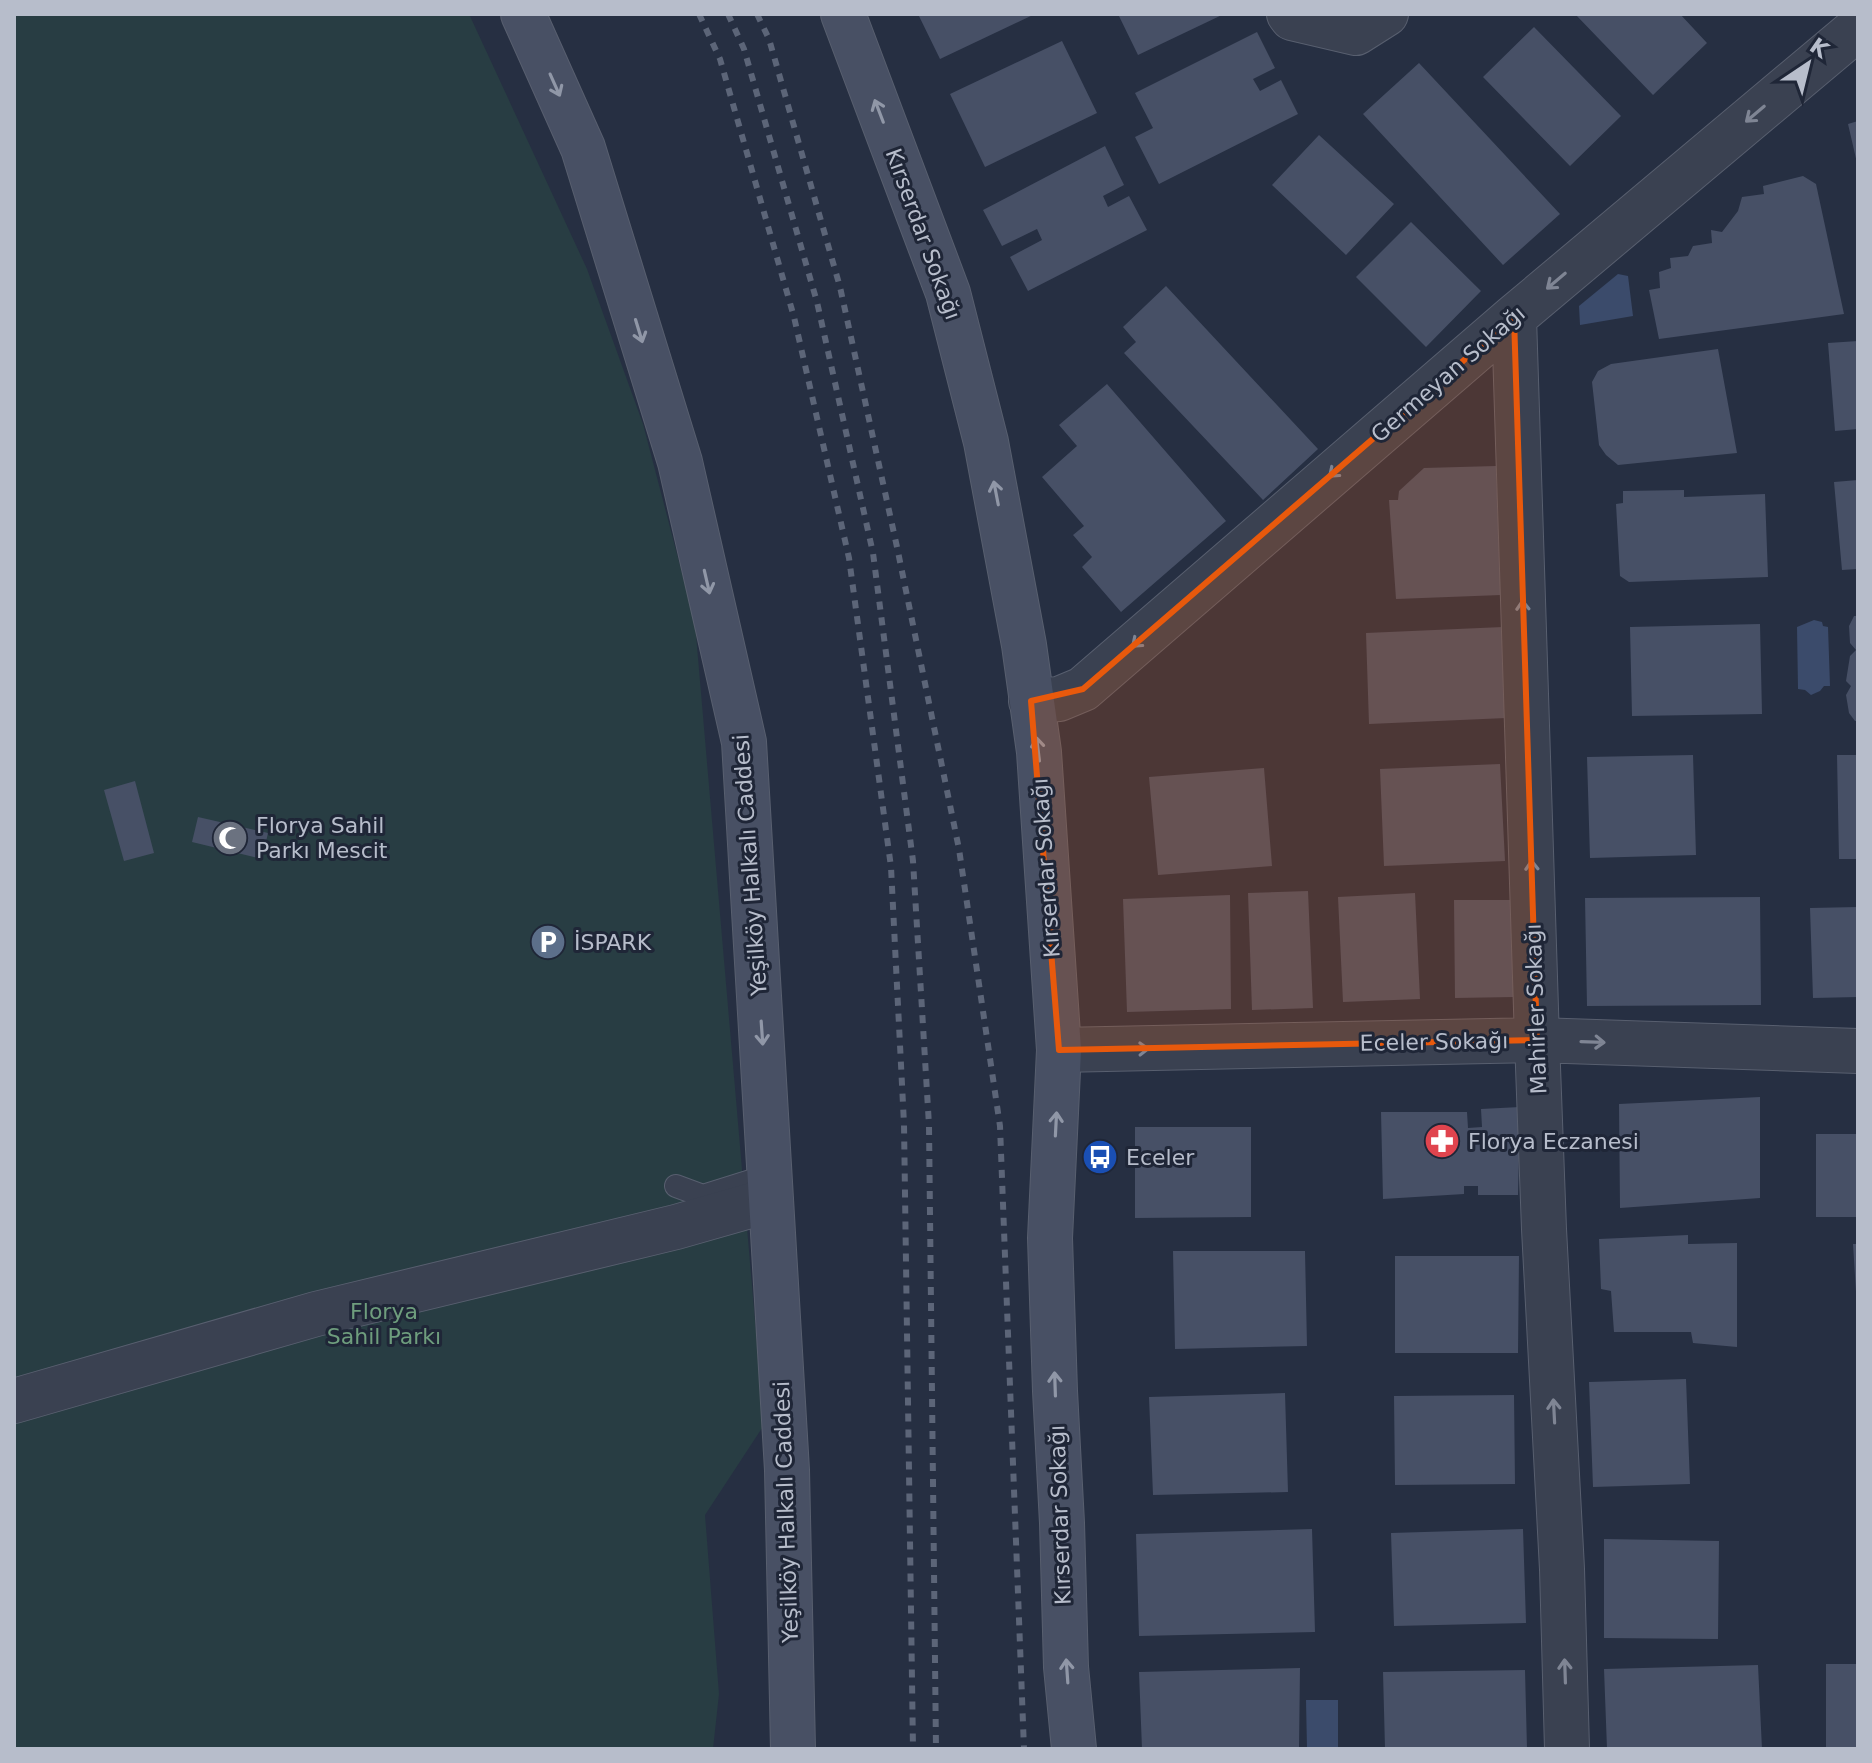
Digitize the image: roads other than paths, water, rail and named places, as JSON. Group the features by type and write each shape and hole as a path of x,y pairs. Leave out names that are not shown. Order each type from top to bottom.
{"main road":[{"name":"Yeşilköy Halkalı Caddesi","path":"523,14 583,148 680,462 744,742 787,1470 793,1749"},
{"name":"Kırserdar Sokağı","path":"843,14 948,293 986,442 1024,645 1039,752 1059,1050 1050,1238 1066,1667 1074,1749"}],"street":[{"path":"1289,14 1292,18 1356,33 1386,14"},
{"name":"Germeyan Sokağı","path":"1031,701 1059,699 1083,689 1514,317 1858,28"},
{"name":"Mahirler Sokağı","path":"1514,317 1537,1040 1562,1569 1567,1749"},
{"name":"Eceler Sokağı","path":"1059,1050 1537,1040 1858,1051"},
{"path":"14,1401 316,1314 676,1227 760,1203 771,1189"}],"lane":[{"path":"676,1186 703,1196 771,1189"}],"water":[{"path":"1618,274 1628,276 1633,316 1580,325 1579,306"},
{"path":"1814,620 1828,627 1830,686 1824,686 1811,695 1798,689 1797,627"},
{"path":"1306,1700 1338,1700 1338,1749 1307,1749"}],"railway":[{"path":"699,14 720,59 794,317 849,558 891,867 904,1124 913,1749"},
{"path":"728,14 744,49 817,302 873,553 913,861 929,1125 936,1749"},
{"path":"757,14 769,39 840,287 959,849 1000,1126 1024,1749"}],"place":[{"name":"Florya Sahil Parkı Mescit","path":"230,838"},
{"name":"İSPARK","path":"548,942"},
{"name":"Florya Eczanesi","path":"1442,1141"},
{"name":"Eceler","path":"1100,1157"}],"park label":[{"name":"Florya Sahil Parkı","path":"384,1324"}]}
